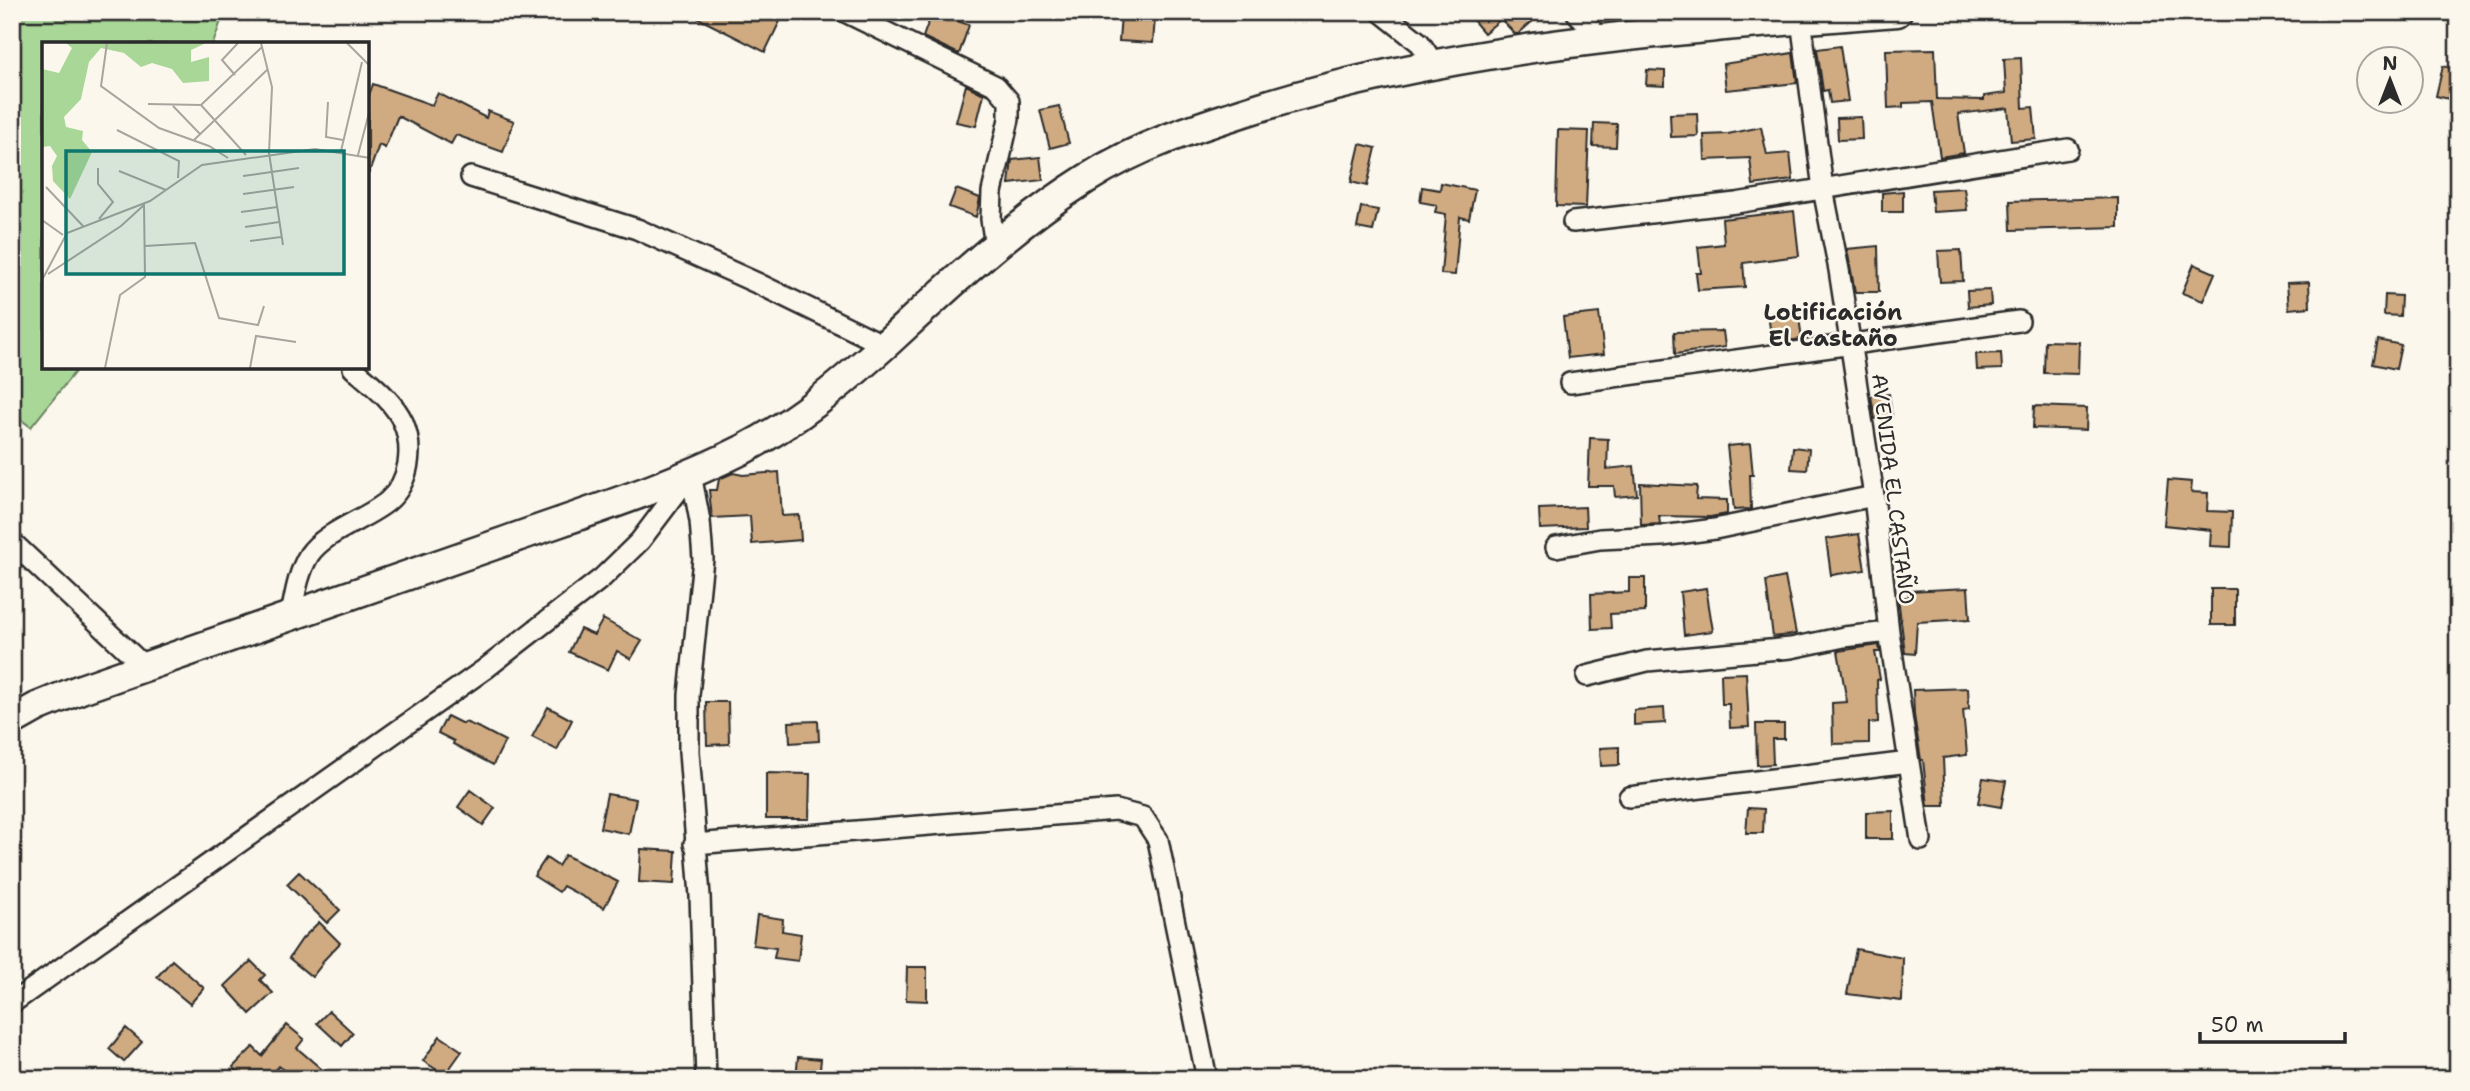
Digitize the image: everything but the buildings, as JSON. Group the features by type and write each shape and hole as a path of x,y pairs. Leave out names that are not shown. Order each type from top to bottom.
{"street":[{"path":"845,12 996,86 1009,101 1009,119 992,192 991,219 995,246"},
{"path":"1381,12 1420,43 1434,64"},
{"path":"1576,12 1602,41"},
{"path":"12,721 48,703 145,667 477,552 691,474 747,447 796,419 841,384 995,246 1044,207 1090,176 1141,149 1208,123 1293,97 1434,64 1801,16 1897,12"},
{"name":"AVENIDA EL CASTAÑO","path":"1801,16 1822,189 1851,344 1874,496 1889,632 1921,840"},
{"path":"1573,222 1736,203 2068,149"},
{"path":"471,177 637,229 884,345"},
{"path":"1570,383 2019,321"},
{"path":"291,615 298,578 310,553 335,533 389,500 406,477 410,453 402,422 382,395 353,369"},
{"path":"691,474 700,521 703,559 689,695 689,752 700,896 706,1079"},
{"path":"12,1003 485,669 602,578 640,541 691,474"},
{"path":"1556,547 1600,539 1662,536 1715,529 1874,496"},
{"path":"12,542 145,667"},
{"path":"1587,676 1647,661 1791,648 1844,637 1889,632"},
{"path":"1629,797 1909,762"},
{"path":"694,844 1116,810 1143,817 1158,840 1207,1079"}],"green space":[{"path":"12,12 224,12 214,42 42,42 42,369 77,369 31,427 12,413"}],"district":[{"name":"Lotificación El Castaño","path":"1833,325"}]}
